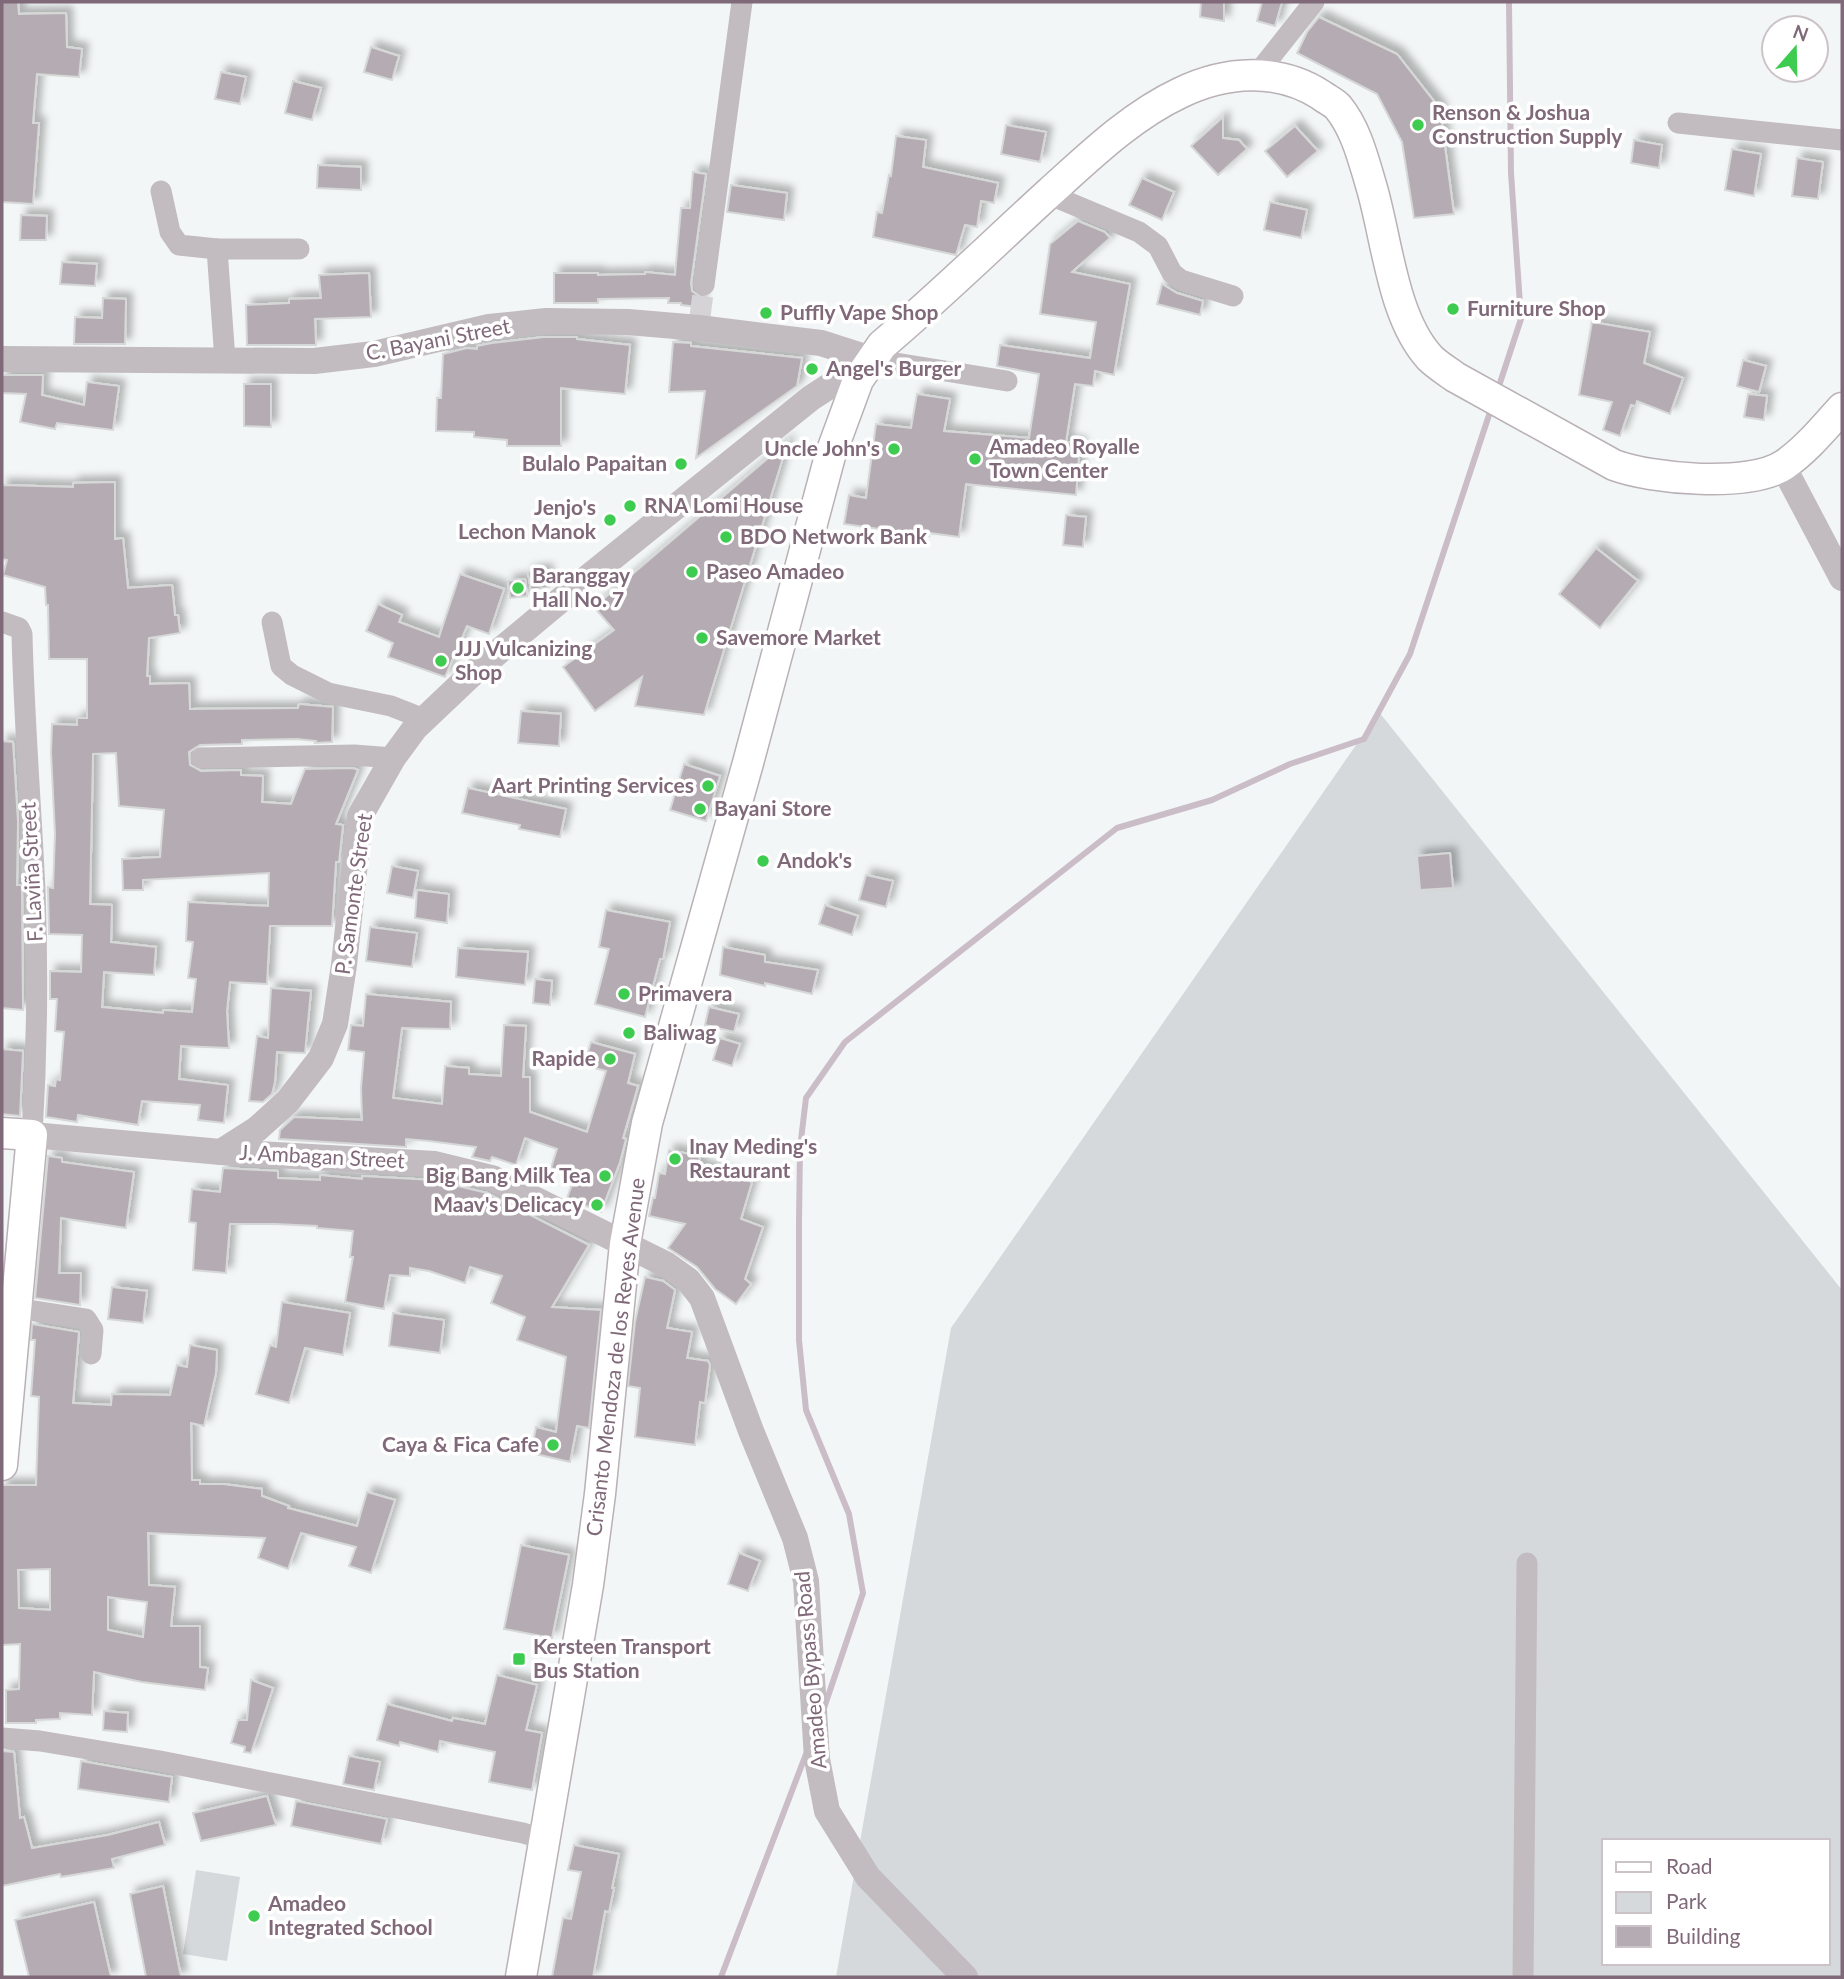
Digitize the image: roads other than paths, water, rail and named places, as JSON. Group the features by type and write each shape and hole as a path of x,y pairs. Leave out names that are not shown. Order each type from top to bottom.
{"main road":[{"name":"Crisanto Mendoza de los Reyes Avenue","path":"521,1977 588,1585 600,1494 625,1244 647,1123 752,751 830,456 858,380 882,345 1099,148 1146,113 1179,93 1219,79 1258,74 1287,79 1308,87 1336,106 1345,118 1360,146 1403,314 1415,340 1431,359 1455,377 1614,465 1652,474 1697,478 1742,478 1783,466 1807,446 1842,408"},
{"name":"J. Ambagan Street","path":"2,1133 32,1135"},
{"path":"2,1465 32,1135"}],"street":[{"path":"704,285 741,2"},
{"path":"1258,74 1314,2"},
{"path":"1678,123 1842,140"},
{"path":"161,191 170,232 179,245 216,249 299,249"},
{"path":"1048,194 1139,232 1158,246 1172,273 1181,280 1233,296"},
{"path":"216,249 225,360"},
{"name":"C. Bayani Street","path":"2,359 314,360 374,354 489,327 546,321 700,323 821,343 871,359"},
{"path":"871,359 1007,381"},
{"name":"P. Samonte Street","path":"221,1152 257,1129 288,1101 320,1058 335,1024 360,816 393,758 424,719 473,673 581,583 811,398 871,359"},
{"path":"1783,466 1842,578"},
{"name":"F. Laviña Street","path":"2,622 19,628 22,634 24,724 35,890 37,1058 32,1135"},
{"path":"272,622 281,666 292,675 328,693 391,706 424,719"},
{"path":"201,758 354,754 393,758"},
{"name":"J. Ambagan Street","path":"32,1135 221,1152 435,1164 492,1178 625,1244"},
{"name":"Amadeo Bypass Road","path":"625,1244 667,1265 688,1280 702,1298 751,1431 795,1538 806,1581 817,1759 827,1811 868,1877 965,1977"},
{"path":"16,1308 86,1319 93,1330 91,1354"},
{"path":"1523,1977 1527,1563"},
{"path":"2,1738 40,1741 160,1761 523,1833 546,1840"}],"waterway":[{"path":"1497,392 1521,319 1511,173 1509,2"},
{"path":"824,1708 863,1593 849,1514 806,1410 799,1340 800,1148 806,1098 845,1042 1117,828 1212,800 1290,764 1364,739 1410,654 1492,406"},
{"path":"721,1977 806,1754"}],"tunnel":[{"path":"700,317 704,285"}],"place":[{"name":"Renson & Joshua Construction Supply","path":"1418,125"},
{"name":"Furniture Shop","path":"1453,309"},
{"name":"Puffly Vape Shop","path":"766,313"},
{"name":"Angel's Burger","path":"812,369"},
{"name":"Uncle John's","path":"894,449"},
{"name":"Amadeo Royalle Town Center","path":"975,459"},
{"name":"Bulalo Papaitan","path":"681,464"},
{"name":"RNA Lomi House","path":"630,506"},
{"name":"Jenjo's Lechon Manok","path":"610,520"},
{"name":"BDO Network Bank","path":"726,537"},
{"name":"Paseo Amadeo","path":"692,572"},
{"name":"Baranggay Hall No. 7","path":"518,588"},
{"name":"Savemore Market","path":"702,638"},
{"name":"JJJ Vulcanizing Shop","path":"441,661"},
{"name":"Aart Printing Services","path":"708,786"},
{"name":"Bayani Store","path":"700,809"},
{"name":"Andok's","path":"763,861"},
{"name":"Primavera","path":"624,994"},
{"name":"Baliwag","path":"629,1033"},
{"name":"Rapide","path":"610,1059"},
{"name":"Inay Meding's Restaurant","path":"675,1159"},
{"name":"Big Bang Milk Tea","path":"605,1176"},
{"name":"Maav's Delicacy","path":"597,1205"},
{"name":"Caya & Fica Cafe","path":"553,1445"},
{"name":"Kersteen Transport Bus Station","path":"519,1659"},
{"name":"Amadeo Integrated School","path":"254,1916"}]}
